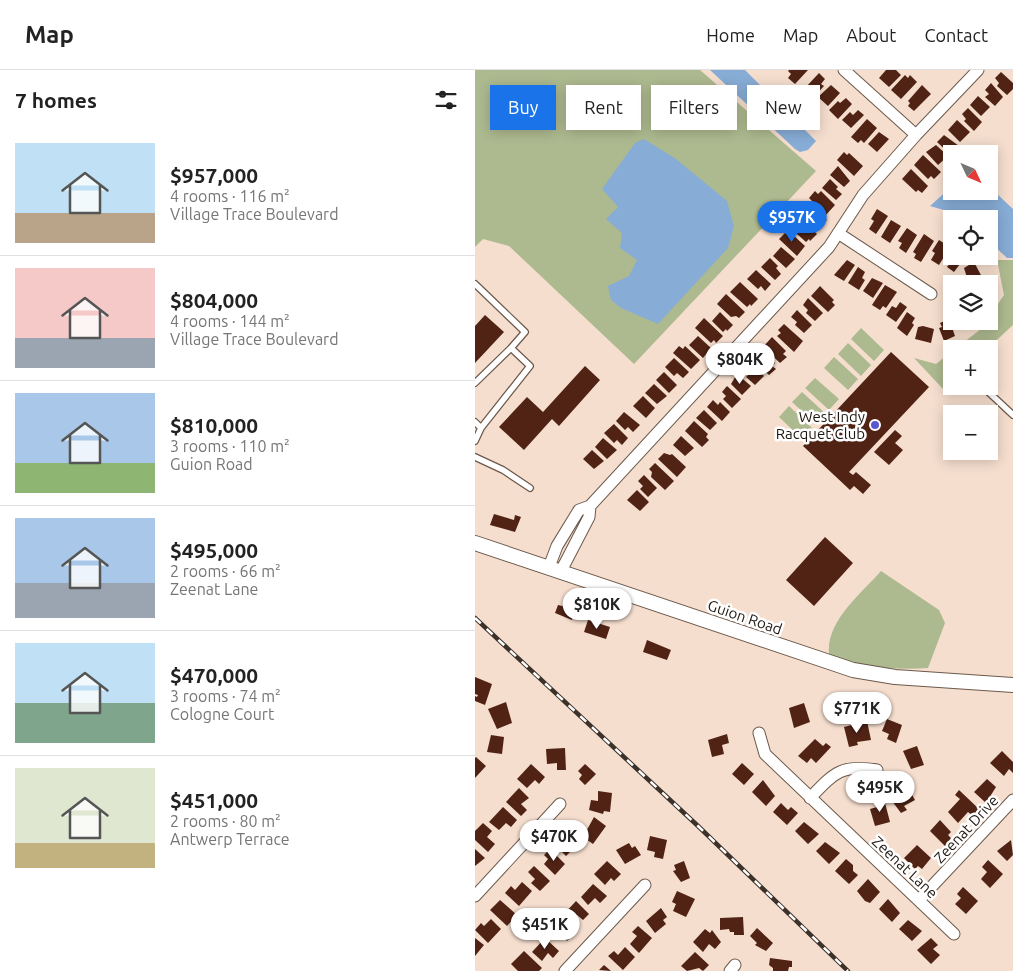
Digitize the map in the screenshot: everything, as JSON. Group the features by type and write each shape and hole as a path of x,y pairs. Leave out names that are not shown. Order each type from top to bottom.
{"street":[{"path":"844,70 916,135"},
{"path":"555,569 557,546 579,510 590,506 829,247 863,195 916,135 978,70"},
{"path":"838,233 931,294"},
{"name":"Guion Road","path":"475,543 853,670 886,676 1013,685"},
{"name":"Zeenat Lane","path":"759,733 765,754 954,934"},
{"path":"810,798 835,772 860,767 877,770"},
{"name":"Zeenat Drive","path":"919,900 1013,800"},
{"path":"475,896 560,804"},
{"path":"565,971 645,885"}],"lane":[{"path":"475,284 525,332 475,383"},
{"path":"475,441 481,428 530,366 511,348"},
{"path":"992,395 1013,415"},
{"path":"475,422 481,428"},
{"path":"475,457 503,470 530,488"}],"green space":[{"path":"475,70 700,70 717,85 651,85 651,130 737,130 737,102 747,111 747,130 769,130 816,171 634,364 509,246 483,239 475,247"},
{"path":"998,260 1013,260 1013,325 997,340 967,340 980,330 998,330 998,304 1004,295"},
{"path":"861,328 884,350 874,361 851,339"},
{"path":"848,343 871,365 861,376 838,354"},
{"path":"834,357 858,379 848,390 824,368"},
{"path":"914,358 936,364 943,358 943,389"},
{"path":"815,378 839,399 829,410 805,388"},
{"path":"802,392 826,414 816,424 792,402"},
{"path":"789,406 812,428 802,439 779,417"},
{"path":"881,571 939,610 945,623 928,668 878,667 841,659 829,654 833,630 839,619"}],"water":[{"path":"710,70 745,70 760,85 747,85 747,104 737,95 737,85 726,85"},
{"path":"775,130 805,130 816,141 808,150 800,152"},
{"path":"644,139 676,159 727,201 734,226 728,248 658,324 621,308 611,300 608,286 629,276 637,260 620,248 622,233 606,219 618,207 602,189 635,143"},
{"path":"943,194 943,200 998,200 998,195 1013,209 1013,258 1007,258 998,250 998,210 944,210 930,206"}],"building":[{"path":"789,70 808,70 795,84 788,78 791,74"},
{"path":"886,70 896,70 901,75 889,87 879,78"},
{"path":"1001,72 1013,83 1013,89 1007,95 997,86 999,83 995,78"},
{"path":"819,73 825,79 821,84 824,86 820,90 820,85 808,85"},
{"path":"905,75 908,78 910,75 917,82 901,99 891,90"},
{"path":"991,83 1003,97 995,106 985,97 989,94 985,90"},
{"path":"831,85 840,93 828,106 820,99 820,95"},
{"path":"922,85 931,94 914,111 908,106 910,103 908,101"},
{"path":"978,96 990,107 981,116 970,105"},
{"path":"846,98 852,104 838,119 829,110 838,101 840,103"},
{"path":"968,108 982,122 974,131 964,121 966,119 962,114"},
{"path":"858,110 864,115 851,128 842,120 850,112 853,115"},
{"path":"867,119 877,128 864,143 861,140 858,143 851,137"},
{"path":"957,120 970,132 960,142 948,130"},
{"path":"879,132 889,139 877,152 868,144"},
{"path":"944,135 958,145 943,145 943,148 937,142"},
{"path":"936,145 943,151 943,160 938,165 926,152"},
{"path":"844,152 847,155 849,153 863,166 854,176 837,160"},
{"path":"923,155 941,172 934,179 931,176 928,179 914,165"},
{"path":"838,166 850,181 844,187 830,175"},
{"path":"911,169 928,186 922,193 918,190 916,192 902,179"},
{"path":"830,179 838,187 836,189 842,194 836,200 822,188"},
{"path":"815,191 818,194 821,191 835,205 826,215 809,198"},
{"path":"816,209 827,220 817,229 806,219"},
{"path":"877,209 888,216 876,234 869,229 874,221 871,219"},
{"path":"799,217 817,234 810,241 809,239 806,242 789,227"},
{"path":"891,220 901,226 890,243 881,237"},
{"path":"907,228 917,235 906,253 899,248 902,243 898,241"},
{"path":"785,233 789,236 791,233 805,246 797,256 779,239"},
{"path":"924,234 934,241 921,262 914,258 916,254 913,252"},
{"path":"939,240 943,243 943,258 939,265 931,260 935,253 932,251"},
{"path":"781,247 795,259 786,268 773,256"},
{"path":"770,258 778,266 776,268 781,274 775,280 761,267"},
{"path":"847,260 855,265 844,281 834,275"},
{"path":"948,265 959,265 954,272 947,267"},
{"path":"969,265 976,265 981,275 966,275 964,268"},
{"path":"858,267 865,272 862,278 865,280 859,290 848,283"},
{"path":"756,270 771,284 765,291 761,286 758,289 747,279"},
{"path":"872,278 883,283 873,298 863,291"},
{"path":"740,282 758,299 751,306 750,304 747,307 730,292"},
{"path":"885,285 897,292 886,308 883,306 880,310 872,305"},
{"path":"820,286 834,300 832,302 835,305 828,312 811,296"},
{"path":"726,294 745,312 739,318 736,316 731,317 717,304"},
{"path":"808,298 823,313 815,321 806,313 808,310 803,305"},
{"path":"900,302 907,307 896,322 886,315 892,306 896,308"},
{"path":"797,310 812,325 804,333 795,325 797,322 791,317"},
{"path":"720,312 733,325 727,331 726,329 723,332 712,321"},
{"path":"907,312 915,318 912,323 914,325 907,336 897,328"},
{"path":"485,315 504,332 475,363 475,326"},
{"path":"704,318 723,336 716,343 714,340 711,343 695,328"},
{"path":"943,322 943,330 953,330 955,336 944,340 939,328 942,327 940,323"},
{"path":"784,324 803,341 794,352 777,336 781,333 778,330"},
{"path":"923,326 934,329 931,343 915,339 918,327"},
{"path":"698,336 711,348 703,358 689,345"},
{"path":"772,337 786,351 783,354 787,357 780,363 763,347"},
{"path":"679,346 683,349 685,346 700,360 691,369 673,353"},
{"path":"761,349 775,363 772,366 776,369 769,375 752,359"},
{"path":"891,352 929,387 849,472 853,475 856,472 871,485 863,494 854,486 850,490 803,446"},
{"path":"674,358 689,372 683,378 677,373 674,376 665,367"},
{"path":"750,362 764,376 755,385 746,377 749,374 743,368"},
{"path":"585,366 600,380 559,426 552,419 524,450 499,427 527,397 543,412"},
{"path":"664,372 677,385 669,393 656,380"},
{"path":"737,374 751,386 742,395 731,384"},
{"path":"654,384 667,396 657,404 645,393"},
{"path":"727,386 741,399 732,408 723,399 726,396 722,392"},
{"path":"643,396 655,408 646,418 633,406"},
{"path":"713,400 718,405 720,402 730,412 722,421 707,407"},
{"path":"704,410 717,423 710,430 696,418"},
{"path":"624,412 640,425 633,432 628,427 625,430 616,421"},
{"path":"694,421 708,434 706,437 709,440 702,447 685,431"},
{"path":"614,424 628,438 622,445 617,440 614,443 604,433"},
{"path":"895,430 902,436 895,443 903,450 889,465 874,452"},
{"path":"681,436 694,448 685,456 673,445"},
{"path":"603,438 617,450 607,459 595,447"},
{"path":"592,450 604,461 594,469 583,459"},
{"path":"664,453 672,454 686,467 677,477 658,459"},
{"path":"655,463 674,481 665,490 651,477 652,472 649,469"},
{"path":"644,475 657,488 648,497 640,489 643,486 638,481"},
{"path":"637,490 649,502 640,511 627,500"},
{"path":"494,514 514,520 515,515 521,517 515,532 490,525"},
{"path":"825,537 853,563 814,606 786,580"},
{"path":"558,605 575,609 572,620 555,613"},
{"path":"588,620 610,627 606,639 584,632"},
{"path":"647,640 671,650 667,660 643,652"},
{"path":"475,677 492,684 485,705 475,701 475,696 477,697 478,695 475,694"},
{"path":"506,702 512,723 497,729 488,709"},
{"path":"804,703 810,722 794,728 789,708"},
{"path":"887,719 902,725 896,743 887,739 889,734 882,731"},
{"path":"867,721 871,740 857,742 858,745 849,747 844,727"},
{"path":"727,734 729,743 722,745 724,754 712,757 708,740"},
{"path":"491,735 504,737 502,754 487,752"},
{"path":"815,739 823,746 826,743 831,747 816,763 811,758 807,763 798,756"},
{"path":"917,746 924,765 911,769 903,751"},
{"path":"565,748 566,770 557,770 557,763 547,764 546,749"},
{"path":"1002,751 1013,762 1013,773 1009,769 1004,776 990,763"},
{"path":"475,758 486,766 475,778"},
{"path":"742,763 754,774 744,785 732,774"},
{"path":"531,764 545,777 539,784 535,780 527,788 517,779"},
{"path":"585,764 596,774 585,785 579,779 582,775 578,771"},
{"path":"987,779 996,787 986,803 974,792"},
{"path":"763,780 775,796 766,806 752,792"},
{"path":"907,786 915,800 904,806 907,810 901,813 892,801 894,800 892,796"},
{"path":"519,788 529,798 521,804 527,810 521,816 506,802"},
{"path":"959,790 979,809 973,816 968,812 958,823 948,812 960,799 955,795"},
{"path":"598,791 612,793 610,812 604,811 603,814 589,810 591,800 598,801"},
{"path":"884,799 890,822 875,826 870,809 877,807 875,801"},
{"path":"781,803 788,810 791,807 798,813 787,825 773,812"},
{"path":"503,807 517,820 511,827 506,823 499,830 489,822"},
{"path":"594,817 606,826 593,844 583,837"},
{"path":"940,820 951,832 948,835 951,838 945,846 930,831"},
{"path":"804,822 819,834 808,844 795,831"},
{"path":"483,823 492,831 487,837 495,844 488,852 475,840 475,831"},
{"path":"571,833 580,842 566,856 552,842 558,836 563,841"},
{"path":"650,836 667,840 663,859 654,857 655,852 647,850"},
{"path":"1011,840 1013,855 1007,861 997,851"},
{"path":"825,842 840,853 829,864 816,851"},
{"path":"629,843 632,848 635,846 641,855 625,864 616,850"},
{"path":"917,845 931,858 922,869 918,866 915,869 904,858"},
{"path":"475,849 485,858 475,866"},
{"path":"550,849 565,864 555,875 544,864 548,859 544,855"},
{"path":"846,859 853,865 853,871 858,875 849,884 835,871"},
{"path":"988,860 1003,874 990,888 981,879 987,872 982,867"},
{"path":"607,861 621,874 614,881 611,878 605,885 594,874"},
{"path":"684,861 690,878 681,882 673,871 676,870 674,865"},
{"path":"534,866 550,881 540,891 531,883 535,879 528,872"},
{"path":"868,879 880,892 870,903 865,901 857,891"},
{"path":"522,882 532,891 519,906 505,893 511,886 515,890"},
{"path":"593,884 607,896 600,903 595,898 588,905 581,897"},
{"path":"963,887 978,901 966,914 955,904 961,898 957,894"},
{"path":"677,891 695,899 686,917 673,911 676,904 672,902"},
{"path":"888,899 900,913 892,922 879,909"},
{"path":"500,900 517,915 507,926 490,910"},
{"path":"576,901 589,914 583,920 577,915 571,922 563,915"},
{"path":"661,908 667,917 663,920 666,924 655,933 646,921"},
{"path":"743,917 744,935 734,935 734,932 730,932 729,929 720,930 720,918"},
{"path":"491,919 501,929 488,943 475,930 481,923 484,926"},
{"path":"557,919 574,934 567,941 562,936 558,940 547,930"},
{"path":"908,920 922,931 912,941 899,929"},
{"path":"638,926 652,938 639,953 630,944 637,936 632,932"},
{"path":"757,928 773,943 766,951 755,945 757,943 750,936"},
{"path":"705,929 710,933 712,930 721,942 715,949 709,944 703,952 693,942"},
{"path":"475,938 484,945 475,956"},
{"path":"545,938 559,951 553,958 548,953 542,961 532,952"},
{"path":"931,938 938,945 933,949 940,955 931,964 917,950"},
{"path":"625,947 635,957 623,970 608,956 614,951 618,955"},
{"path":"524,951 542,968 539,971 518,971 511,964"},
{"path":"695,952 709,965 703,971 699,968 687,971 681,966"},
{"path":"770,958 792,961 792,967 789,967 788,971 773,971 773,968 769,965"},
{"path":"604,965 611,971 599,970"}],"railway":[{"path":"475,618 698,826 848,971"}],"place":[{"name":"West Indy Racquet Club","path":"875,425"}]}
